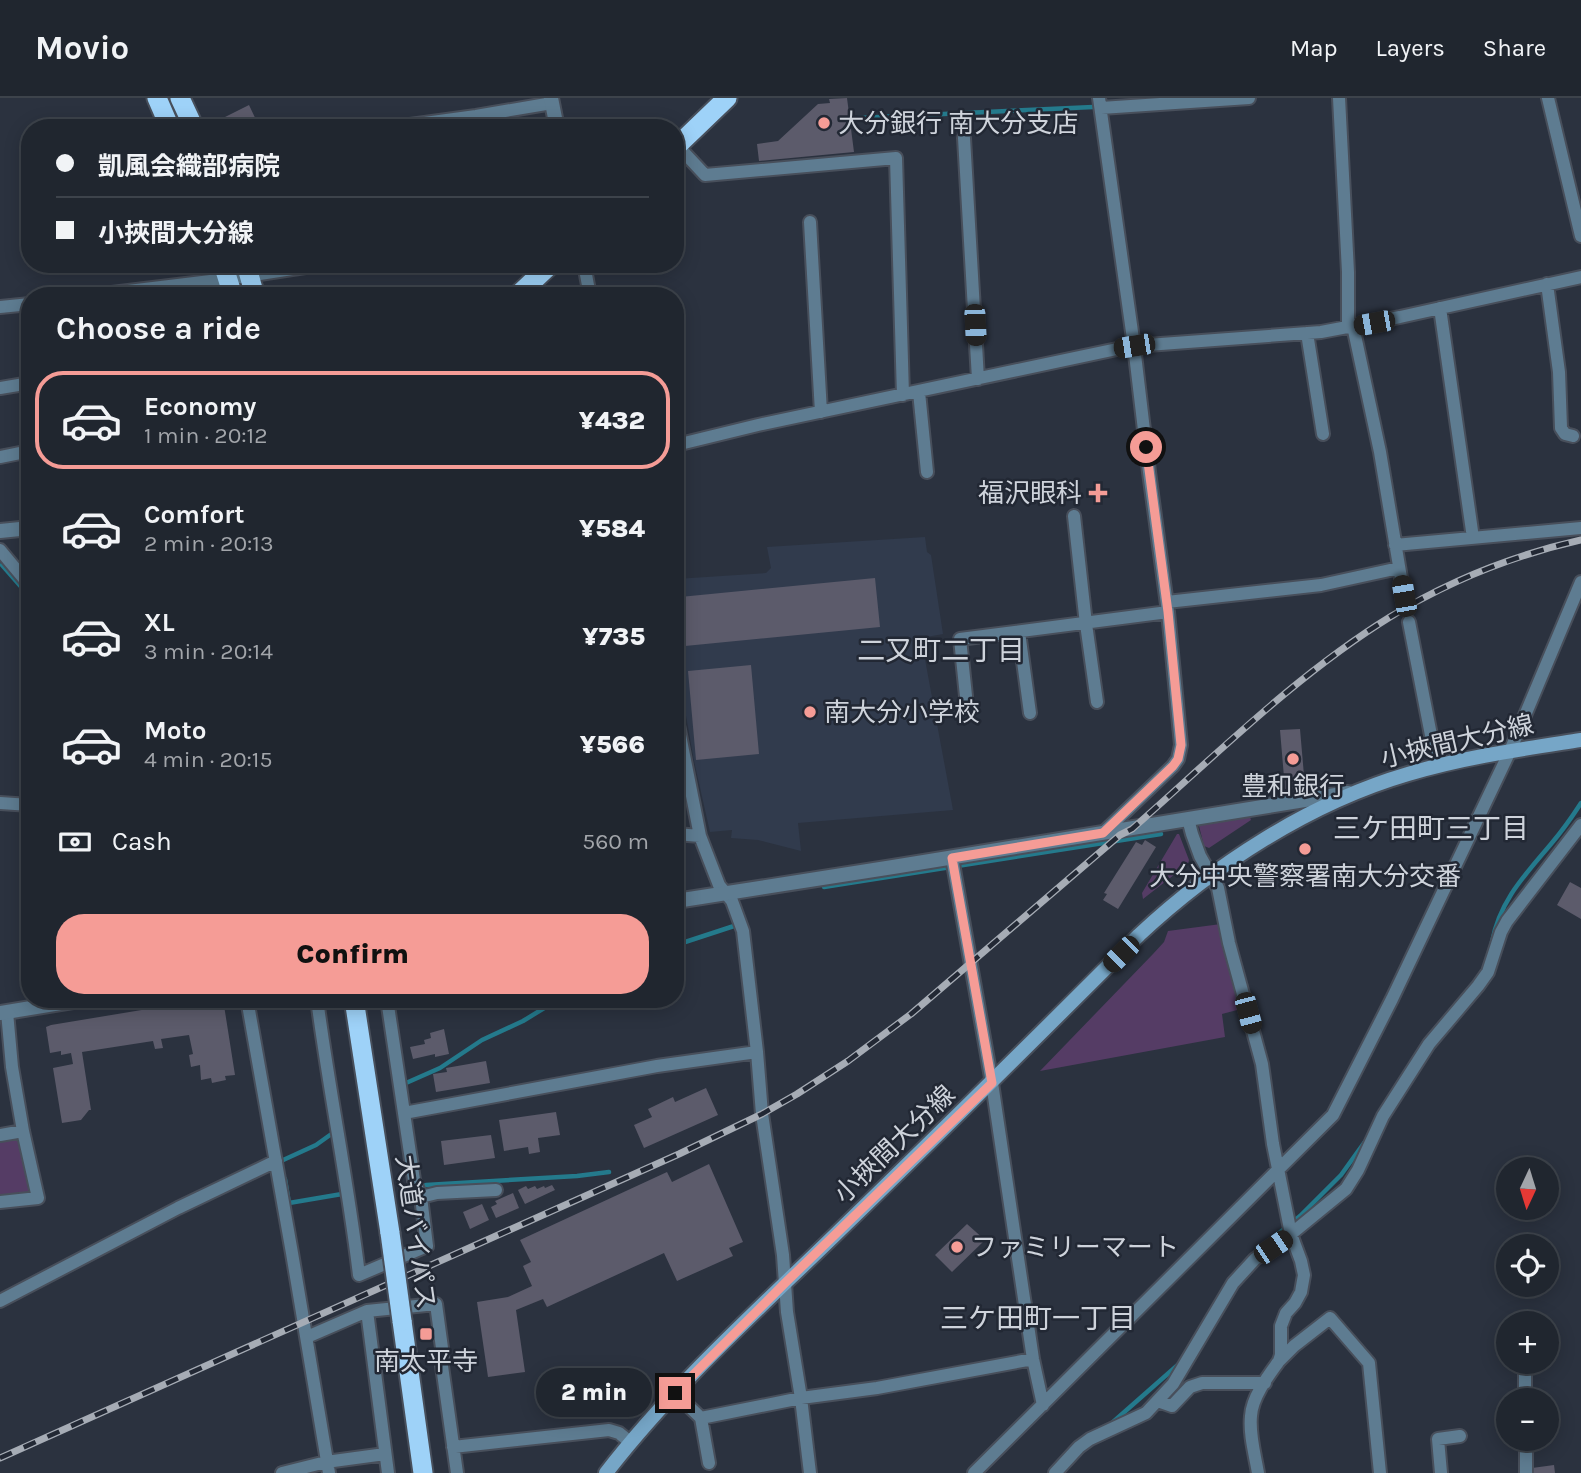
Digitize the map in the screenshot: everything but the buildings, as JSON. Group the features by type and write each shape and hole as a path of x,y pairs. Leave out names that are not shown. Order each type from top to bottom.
{"highway":[{"path":"157,98 166,119"},
{"path":"180,98 190,119"},
{"path":"684,138 727,98"},
{"path":"527,287 541,273"},
{"name":"大道バイパス","path":"355,1008 423,1473"}],"main road":[{"name":"小挾間大分線","path":"606,1473 675,1393 785,1283 992,1083 1147,928 1210,876 1297,821 1357,792 1405,774 1510,751 1581,740"}],"street":[{"path":"1103,833 1173,766 1178,759 1181,745 1168,607 1100,103 1249,98"},
{"path":"1339,98 1350,327 1376,430 1404,596"},
{"path":"1548,98 1581,236"},
{"path":"455,119 551,101 555,119"},
{"path":"964,138 978,379"},
{"path":"684,154 705,175 896,158 903,395"},
{"path":"810,222 821,412"},
{"path":"684,443 1134,346 1307,333 1350,327 1581,276"},
{"path":"169,287 227,280"},
{"path":"1547,284 1559,372 1562,428 1565,434 1573,436"},
{"path":"0,307 21,305"},
{"path":"1440,308 1472,531"},
{"path":"1307,333 1323,434"},
{"path":"0,388 21,384"},
{"path":"919,391 927,472"},
{"path":"0,457 21,454"},
{"path":"1074,516 1097,702"},
{"path":"1395,545 1581,528"},
{"path":"0,531 21,529"},
{"path":"0,550 21,575"},
{"path":"966,696 960,639 1086,624 1168,607 1321,585 1399,568"},
{"path":"974,1473 1333,1115 1392,999 1510,751 1581,582"},
{"path":"1409,622 1437,766"},
{"path":"1019,632 1030,713"},
{"path":"684,755 700,836 719,885 732,901 743,931 762,1114 783,1255 787,1312 810,1473"},
{"path":"684,900 1357,792"},
{"path":"0,803 21,804"},
{"path":"1188,819 1198,852 1218,888 1229,943 1262,1064 1291,1234 1304,1275 1301,1292 1286,1313 1281,1326 1279,1361"},
{"path":"1060,1471 1079,1447 1090,1439 1146,1413 1173,1384 1233,1283 1255,1259 1291,1234 1346,1189 1384,1116 1429,1044 1488,972 1507,921 1581,825"},
{"path":"684,835 700,836"},
{"path":"952,858 992,1083 1032,1359 1043,1405"},
{"path":"0,1202 38,1198 23,1131 3,1013 32,1008"},
{"path":"249,1008 307,1337 327,1468"},
{"path":"318,1008 359,1275 427,1247 421,1197 414,1180 388,1008"},
{"path":"404,1112 657,1066 757,1052"},
{"path":"0,1135 23,1131"},
{"path":"0,1301 178,1208 276,1161"},
{"path":"421,1197 437,1193 496,1190"},
{"path":"307,1337 367,1311 436,1304 457,1473"},
{"path":"367,1311 388,1473"},
{"path":"1258,1473 1251,1416 1255,1400 1279,1361 1329,1318 1369,1363 1380,1473"},
{"path":"701,1418 801,1398 877,1388 1032,1359"},
{"path":"1158,1401 1172,1406 1189,1387 1202,1382 1265,1382"},
{"path":"675,1393 701,1418 709,1463"},
{"path":"453,1447 610,1430 630,1442"},
{"path":"1441,1473 1438,1439 1460,1436"},
{"path":"1525,1451 1526,1473"},
{"path":"282,1473 327,1468 385,1454"}],"shaded area":[{"name":"南大分小学校","path":"925,537 927,552 931,555 943,634 921,638 953,810 798,823 801,851 758,840 731,838 732,830 710,832 684,704 684,578 766,573 771,568 767,547"},
{"path":"1250,817 1251,820 1209,848 1204,846 1199,826 1201,824"},
{"path":"1177,834 1189,860 1188,864 1143,899 1142,893"},
{"path":"1221,924 1241,1009 1222,1014 1225,1037 1040,1071 1164,942 1168,931"},
{"path":"19,1139 29,1193 0,1195 0,1142"}],"waterway":[{"path":"858,118 1093,107"},
{"path":"2,565 21,587"},
{"path":"1492,942 1507,901 1581,803"},
{"path":"824,887 1161,834"},
{"path":"684,942 734,926"},
{"path":"406,1083 440,1068 482,1040 544,1008"},
{"path":"281,1161 316,1145 330,1135"},
{"path":"1263,1246 1300,1216 1341,1175 1364,1143"},
{"path":"426,1185 609,1172"},
{"path":"285,1179 289,1203 342,1194"},
{"path":"1113,1422 1180,1363"}],"railway":[{"path":"0,1458 679,1154 797,1094 848,1061 911,1014 1120,835 1132,829 1289,690 1355,640 1412,604 1459,581 1507,561 1581,540"}],"place":[{"name":"大分銀行 南大分支店","path":"824,123"},
{"name":"福沢眼科","path":"1098,493"},
{"name":"南大分小学校","path":"810,712"},
{"name":"豊和銀行","path":"1293,759"},
{"name":"大分中央警察署南大分交番","path":"1305,849"},
{"name":"ファミリーマート","path":"957,1247"},
{"name":"南太平寺","path":"426,1334"}],"district":[{"name":"二又町二丁目","path":"941,650"},
{"name":"三ケ田町三丁目","path":"1431,828"},
{"name":"三ケ田町一丁目","path":"1038,1318"}],"route":[{"path":"675,1393 992,1083 952,858 1103,833 1178,759 1181,745 1168,612 1146,447"}]}
